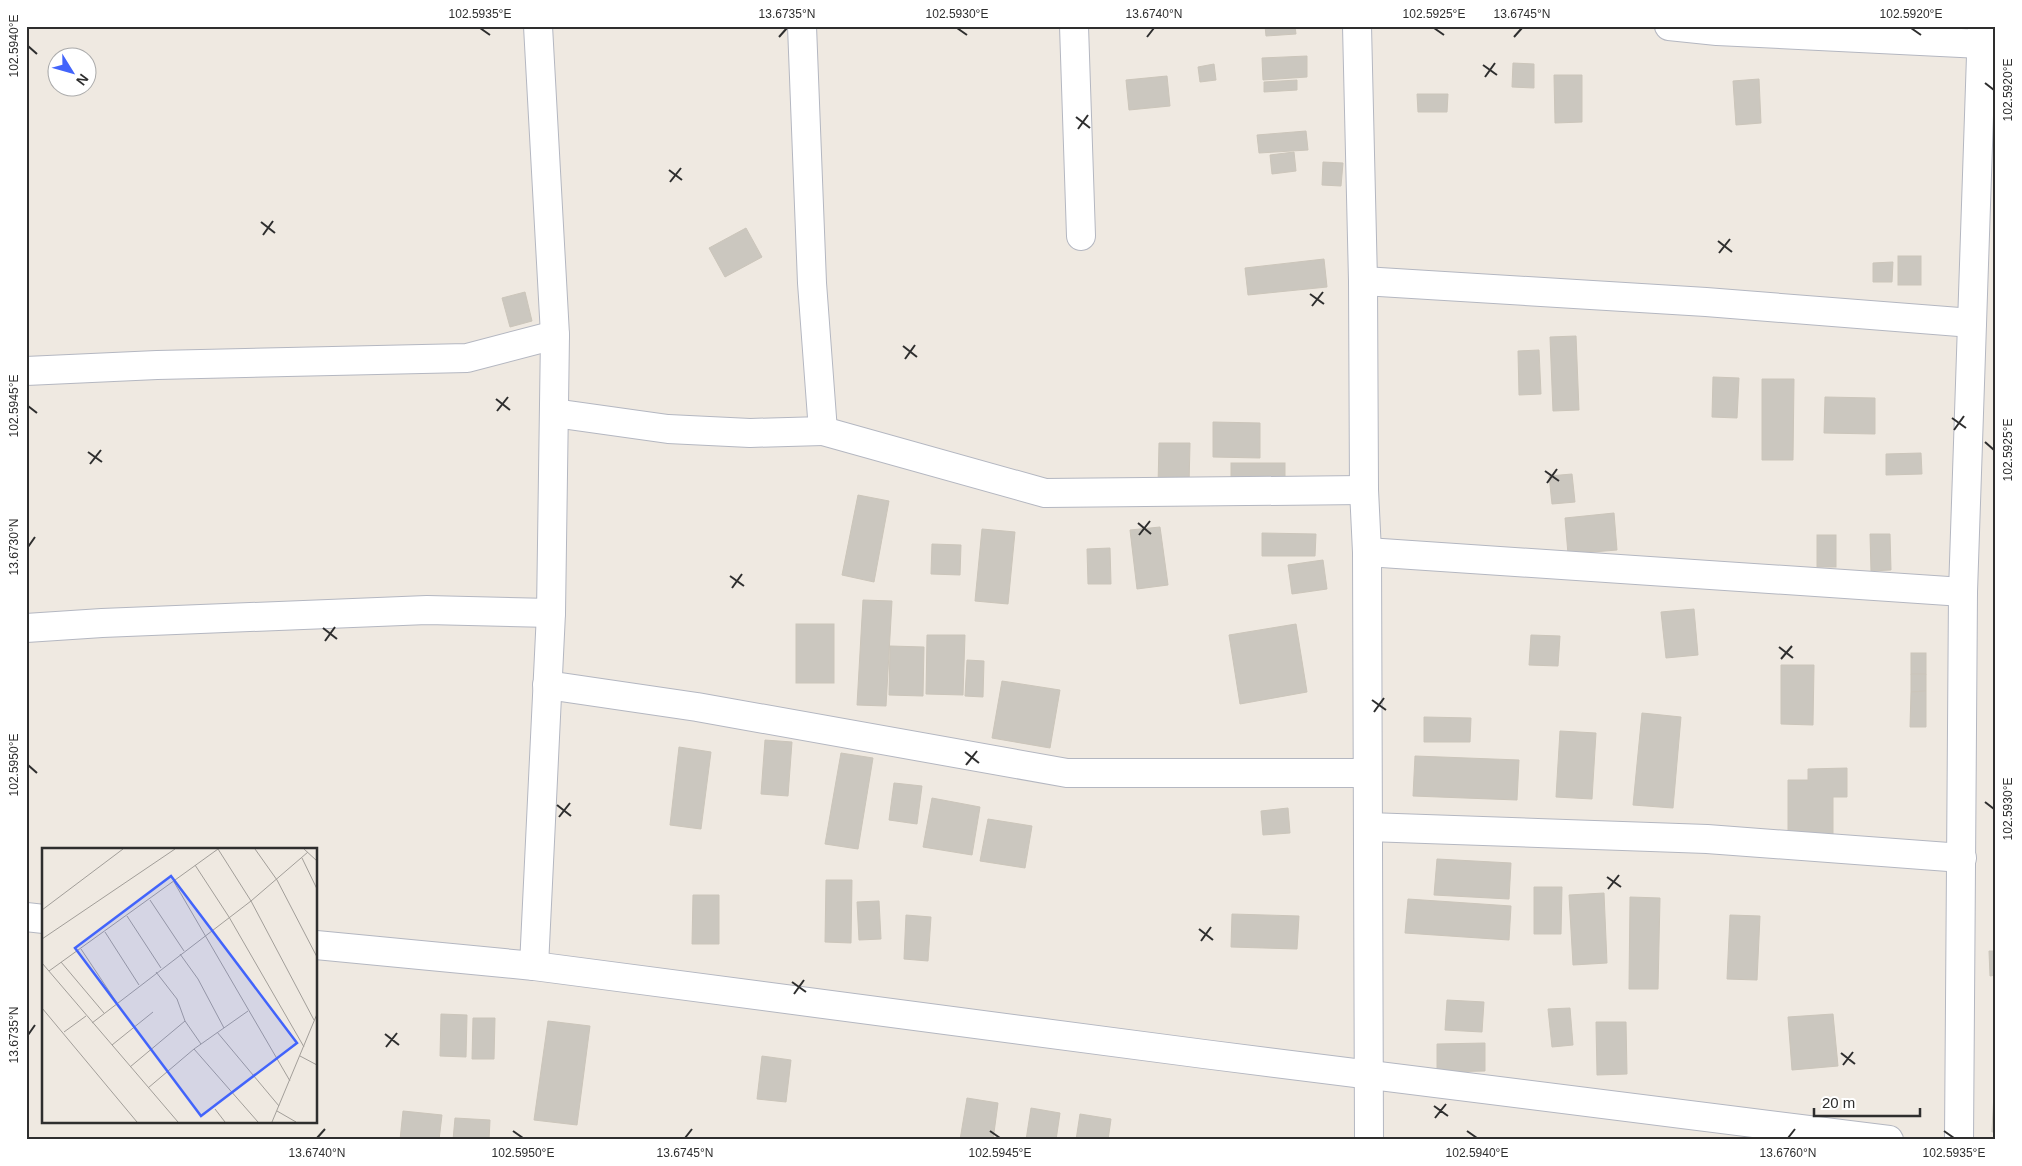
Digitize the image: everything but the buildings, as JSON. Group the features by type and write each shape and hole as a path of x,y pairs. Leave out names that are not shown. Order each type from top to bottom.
{"street":[{"path":"534,966 551,613 555,334 538,26"},
{"path":"802,26 812,283 823,431"},
{"path":"1074,26 1081,236"},
{"path":"1357,26 1363,281 1364,490 1367,552 1369,1140"},
{"path":"1669,26 1717,31 1982,35 1963,592 1959,1140"},
{"path":"1363,281 1706,302 1972,323"},
{"path":"26,371 157,365 467,358 555,334"},
{"path":"554,413 668,429 750,433 823,431 1045,493 1364,490"},
{"path":"1367,552 1963,592"},
{"path":"26,628 427,610 551,613"},
{"path":"547,685 697,707 1068,773 1367,773"},
{"path":"1368,827 1707,839 1962,858"},
{"path":"26,917 42,919"},
{"path":"318,945 534,966 1204,1054 1889,1140"}]}
